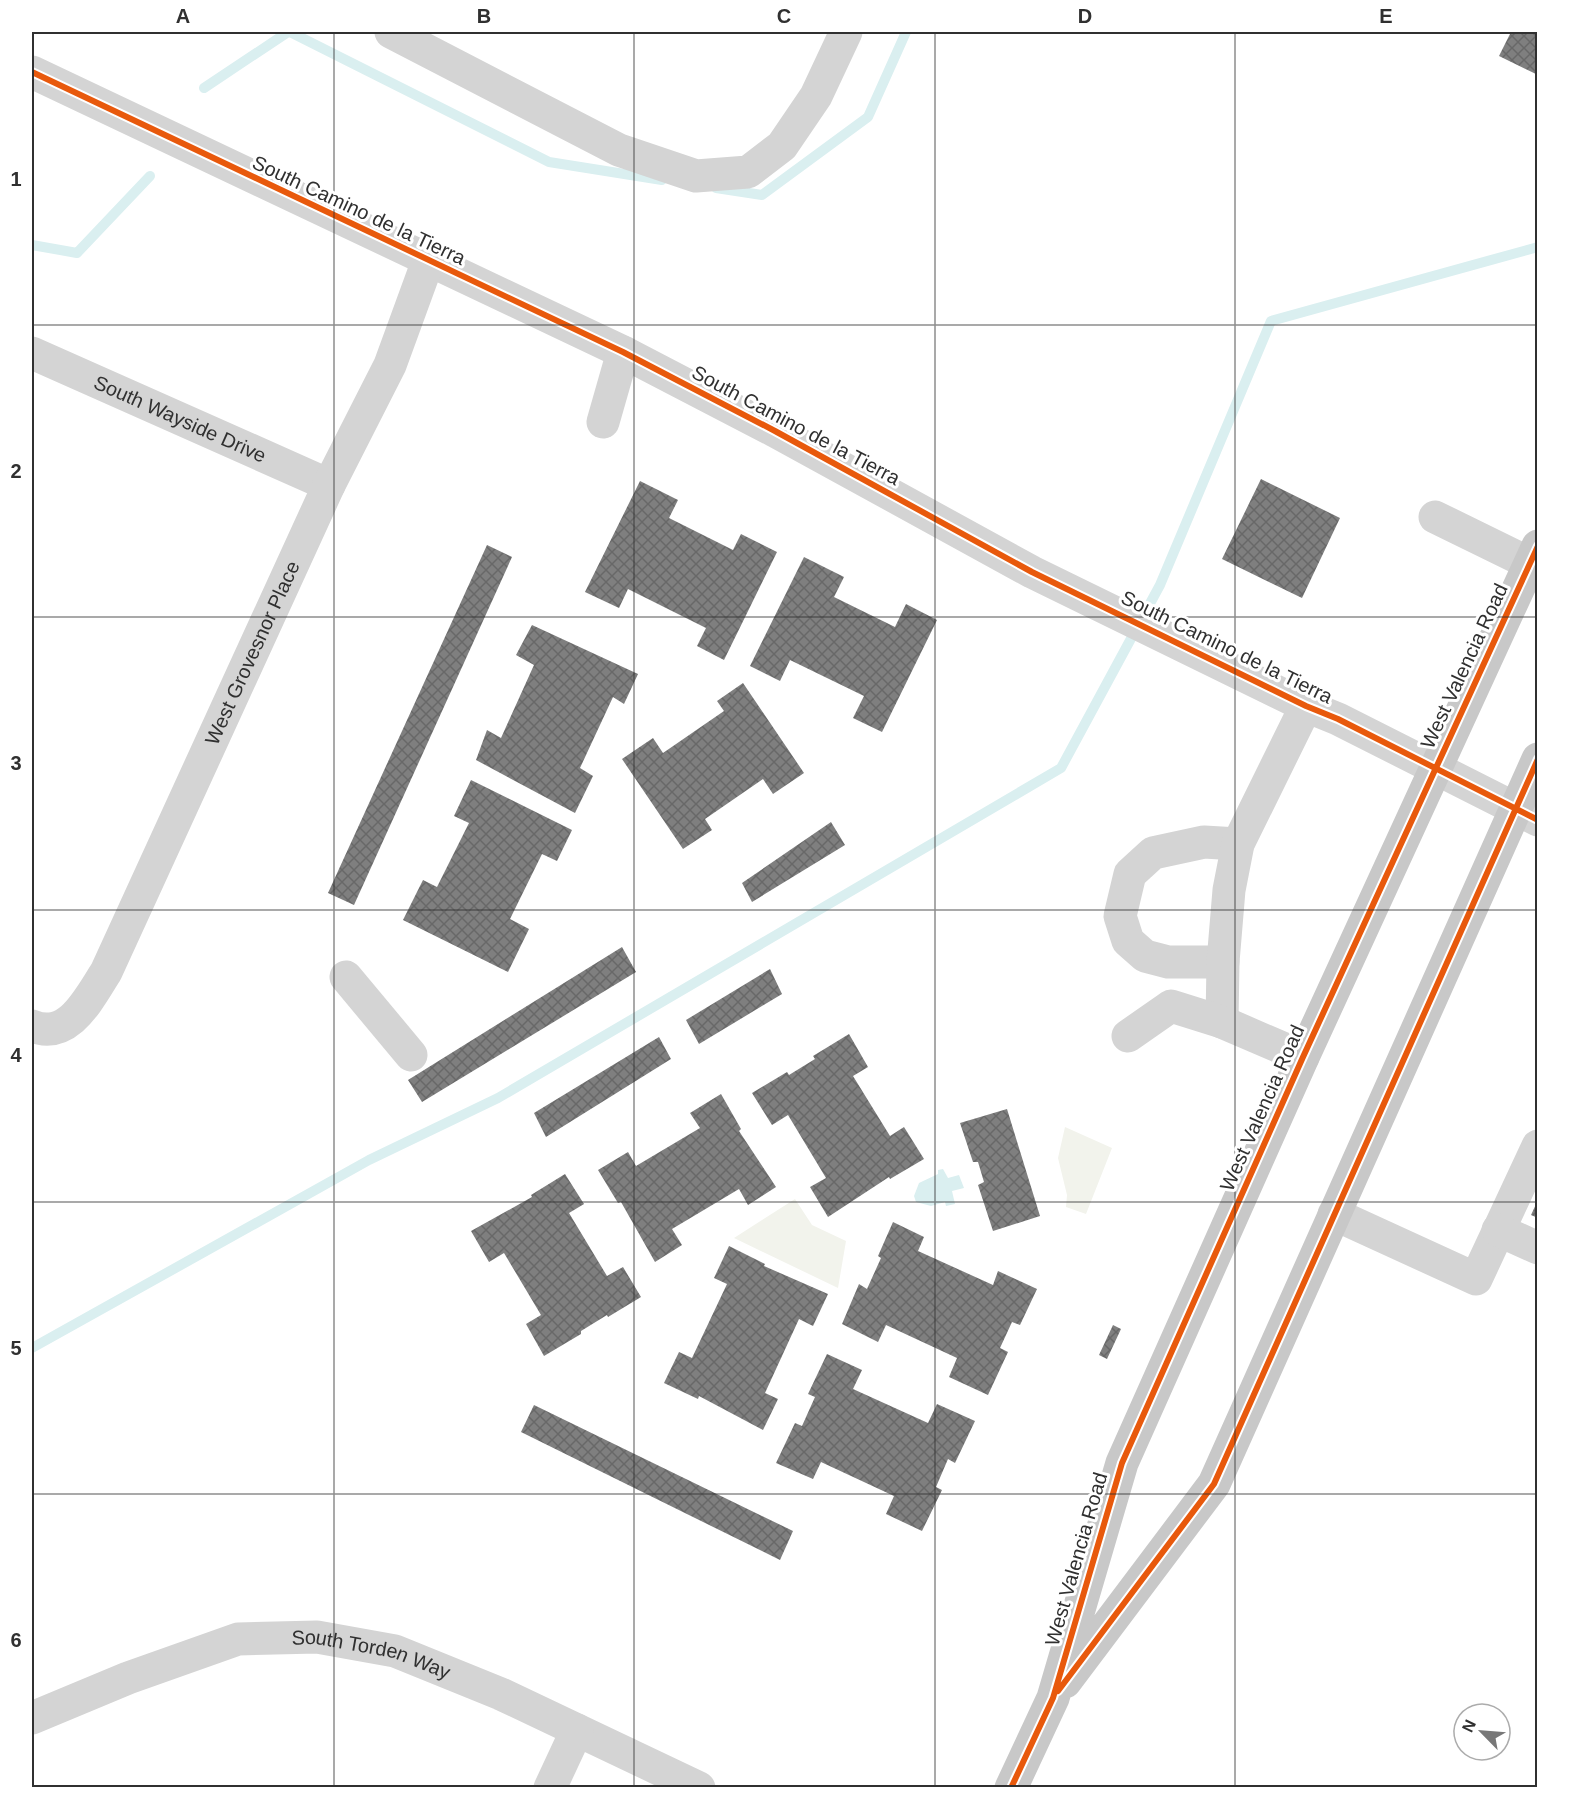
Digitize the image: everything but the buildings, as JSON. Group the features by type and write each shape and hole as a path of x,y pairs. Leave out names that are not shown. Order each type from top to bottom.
{"main road":[{"name":"West Valencia Road","path":"1011,1788 1053,1698 1122,1463 1303,1057 1533,554"},
{"name":"West Valencia Road","path":"1053,1698 1214,1484 1334,1214 1526,815 1538,759"}],"street":[{"path":"391,32 619,150 696,176 748,172 782,146 816,96 846,32"},
{"name":"South Camino de la Tierra","path":"32,72 623,352 775,431 1032,572 1306,706 1338,719 1526,815"},
{"name":"West Grovesnor Place","path":"43,1028 72,1021 105,972 328,485 390,365 428,261"},
{"path":"603,422 623,352"},
{"name":"South Wayside Drive","path":"35,364 328,485"},
{"path":"1435,517 1533,554"},
{"path":"1222,1022 1223,962 1229,890 1238,844 1306,706"},
{"path":"1223,962 1168,962 1145,956 1128,941 1120,916 1131,874 1153,853 1204,842 1238,844"},
{"path":"346,976 411,1055"},
{"path":"1128,1036 1171,1006 1222,1022 1303,1057"},
{"path":"1334,1214 1476,1279 1534,1160"},
{"path":"1498,1230 1538,1248"},
{"name":"South Torden Way","path":"32,1718 128,1678 238,1639 317,1637 395,1651 501,1694 699,1788"},
{"path":"550,1788 577,1730"}],"shaded area":[{"path":"1065,1127 1112,1148 1086,1214 1066,1207 1067,1195 1058,1158"},
{"path":"943,1169 948,1178 959,1175 964,1188 952,1191 955,1204 946,1206 945,1202 931,1206 916,1202 914,1196 919,1183"},
{"path":"795,1199 812,1225 846,1241 838,1288 734,1238"}],"waterway":[{"path":"204,88 288,32"},
{"path":"290,32 549,162 662,180"},
{"path":"716,188 762,195 868,117 906,32"},
{"path":"32,245 77,253 150,176"},
{"path":"32,1348 369,1160 498,1098 1061,768 1160,585 1271,321 1538,247"}],"cycle path":[{"path":"32,72 623,352 775,431 1032,572 1306,706 1338,719 1538,820"},
{"path":"1011,1788 1053,1698 1122,1463 1303,1057 1538,546"},
{"path":"1058,1691 1214,1484 1538,759"}]}
